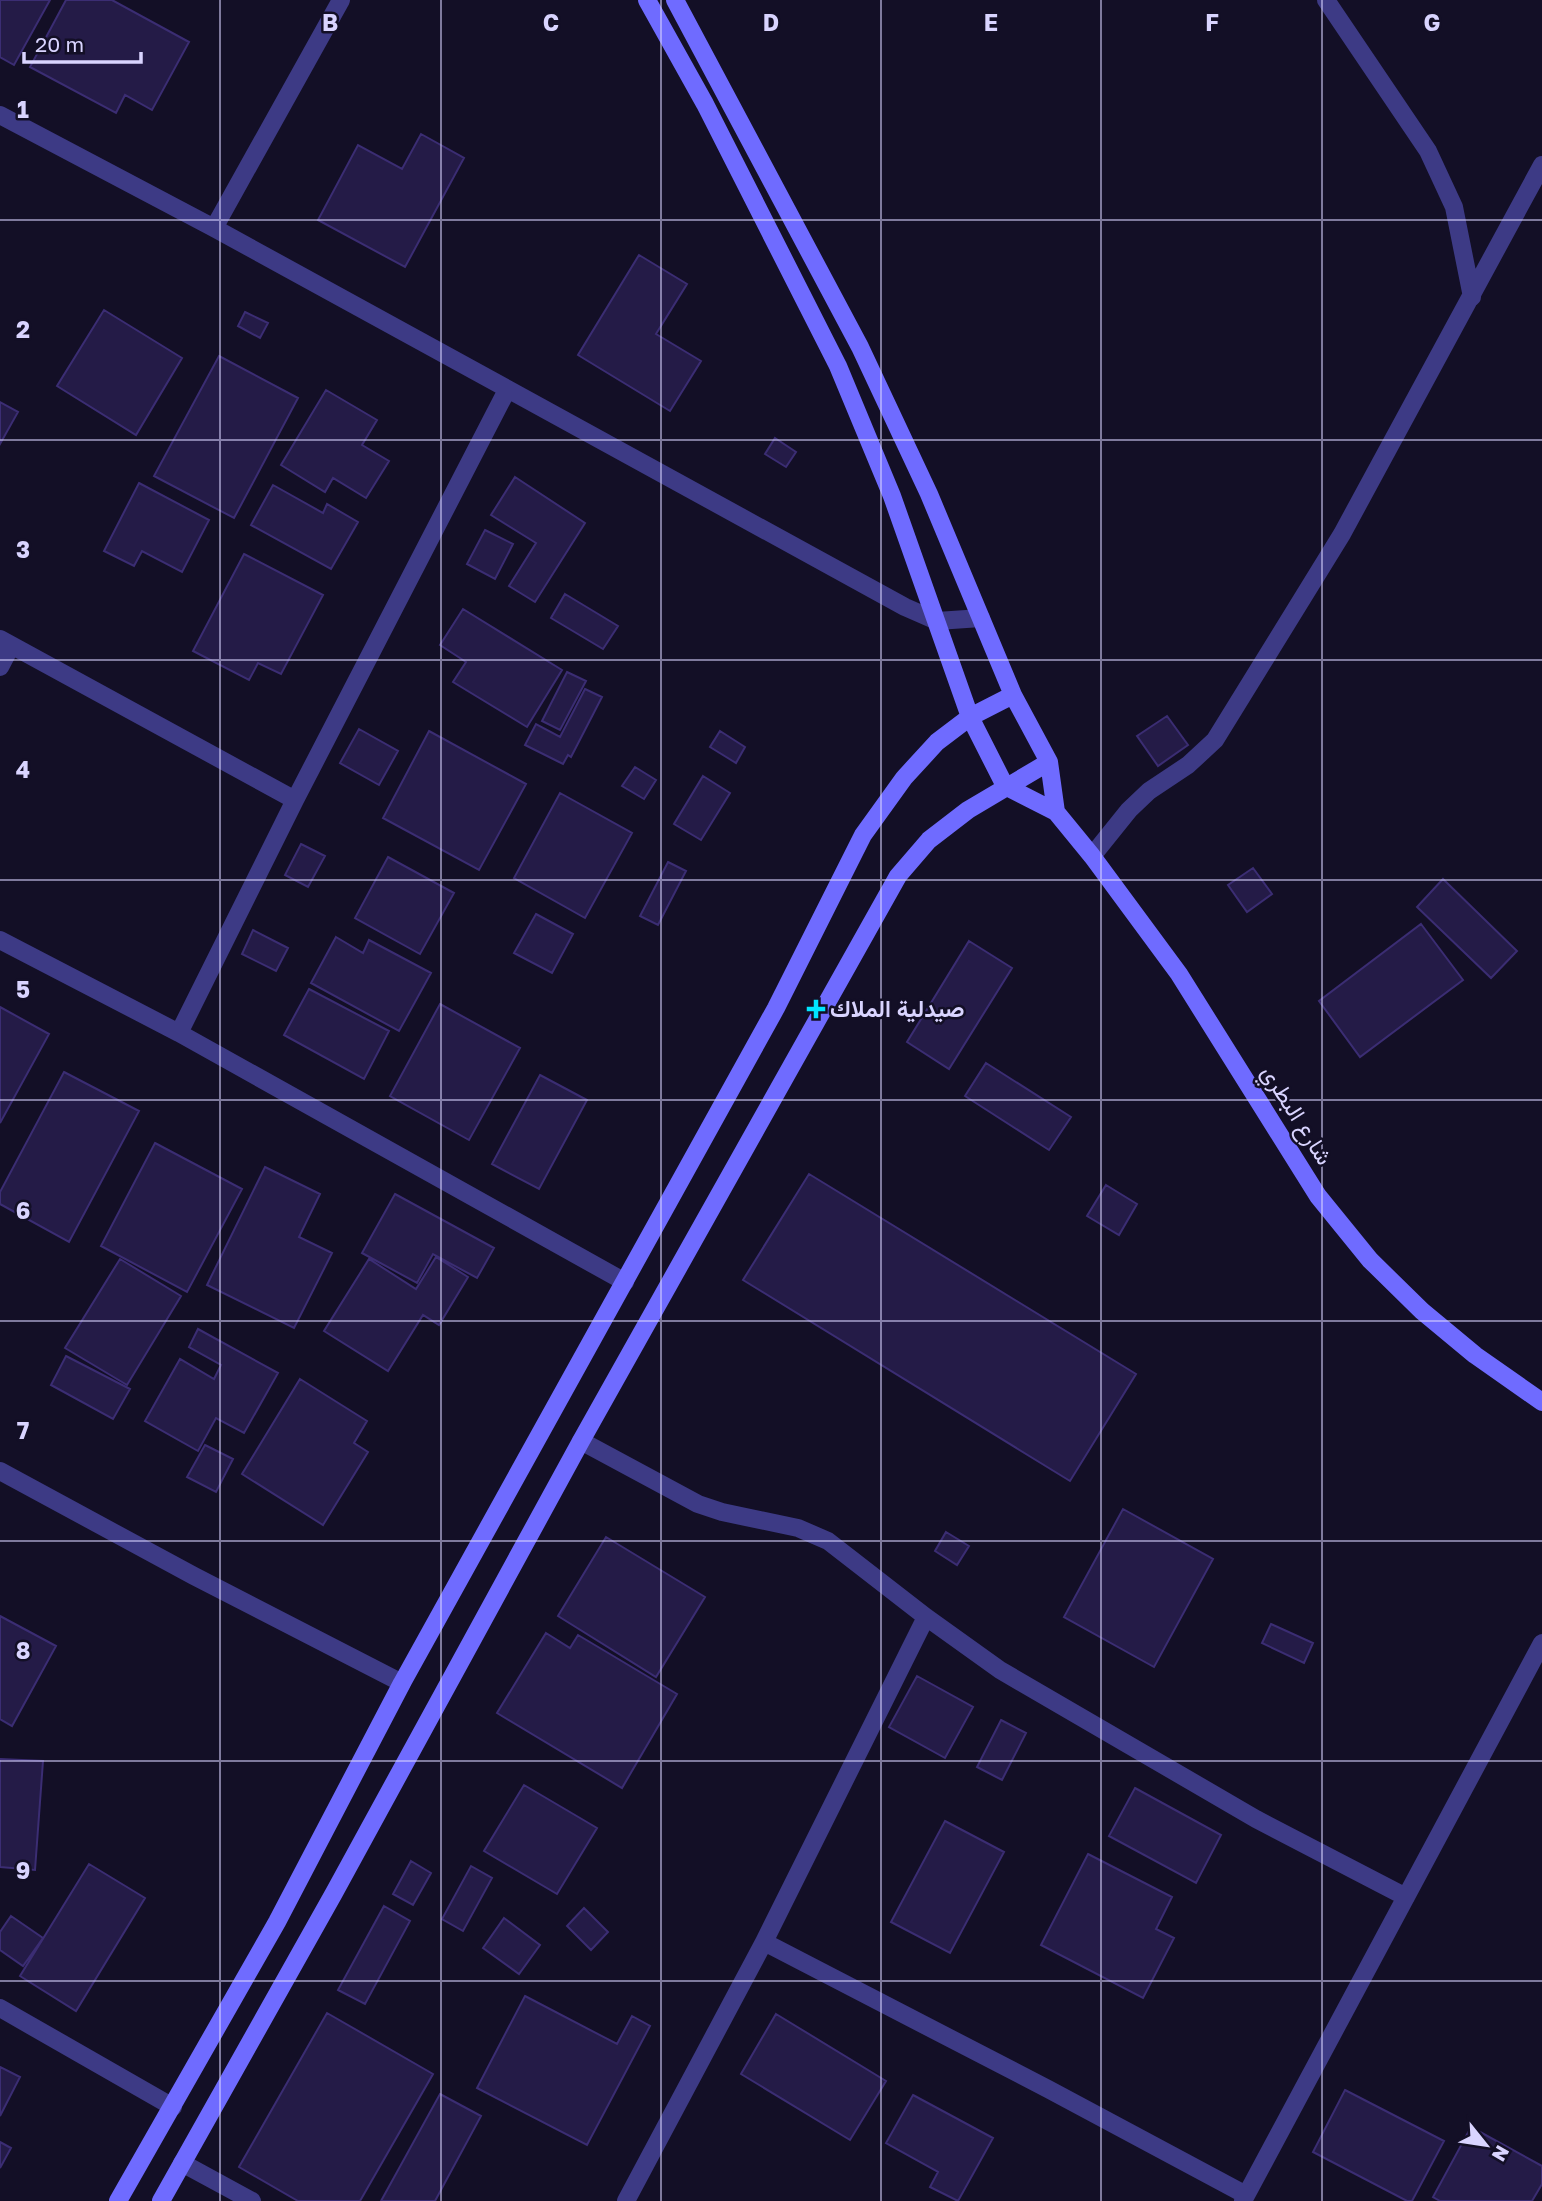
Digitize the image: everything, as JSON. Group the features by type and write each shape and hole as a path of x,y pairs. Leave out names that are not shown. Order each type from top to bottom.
{"main road":[{"path":"647,0 705,104 838,366 892,496 970,717 1005,786 1056,812"},
{"path":"675,0 860,347 929,494 1013,695 1049,762 1056,812"},
{"path":"118,2201 173,2108 342,1801 402,1683 776,1007 863,835 904,778 937,742 970,717 1013,695"},
{"path":"161,2201 341,1881 581,1441 898,876 929,840 968,810 1049,762"},
{"name":"شارع البطري","path":"1056,812 1179,974 1318,1196 1370,1260 1443,1329 1475,1355 1541,1400"}],"street":[{"path":"214,228 341,0"},
{"path":"1326,0 1428,151 1454,207 1472,297"},
{"path":"0,115 214,228 905,607 937,621 981,618"},
{"path":"1092,856 1129,810 1149,791 1188,765 1215,740 1342,534 1542,165"},
{"path":"179,1033 295,800 507,390"},
{"path":"0,667 6,643 295,800"},
{"path":"0,940 179,1033 625,1282"},
{"path":"581,1441 698,1504 722,1512 798,1528 828,1541 1000,1670 1244,1812 1406,1897"},
{"path":"0,1471 194,1576 402,1683"},
{"path":"626,2201 764,1942 926,1617"},
{"path":"764,1942 1048,2089 1244,2198 1542,1643"},
{"path":"0,2008 173,2108"},
{"path":"182,2163 252,2201"}],"building":[{"path":"0,0 50,0 14,65 0,57"},
{"path":"66,0 112,0 189,42 152,110 125,95 116,113 30,67"},
{"path":"421,134 464,158 405,267 318,220 358,145 402,169"},
{"path":"639,255 687,284 656,334 701,361 670,411 578,355"},
{"path":"104,310 182,358 136,435 57,386"},
{"path":"245,312 268,323 260,338 238,326"},
{"path":"219,356 298,398 234,518 154,476"},
{"path":"326,390 377,420 362,445 389,461 366,498 333,478 325,492 281,465"},
{"path":"0,402 18,412 0,444"},
{"path":"775,438 796,452 786,467 765,454"},
{"path":"515,477 585,523 535,602 509,586 536,543 491,515"},
{"path":"139,483 209,520 182,572 142,551 134,566 104,551"},
{"path":"273,485 323,513 327,504 358,522 331,569 251,525"},
{"path":"485,530 513,544 495,579 467,564"},
{"path":"244,554 323,595 281,674 258,663 249,680 193,651"},
{"path":"565,594 618,626 603,649 551,618"},
{"path":"463,609 562,670 527,727 453,682 466,662 440,645"},
{"path":"567,672 586,681 560,730 542,721"},
{"path":"585,689 602,697 571,757 568,755 563,764 525,745 536,724 560,737"},
{"path":"1167,716 1188,745 1158,766 1137,736"},
{"path":"359,729 398,751 379,785 340,763"},
{"path":"429,731 526,784 479,870 383,818"},
{"path":"720,731 745,747 736,763 710,747"},
{"path":"635,767 656,780 644,799 622,786"},
{"path":"703,776 730,793 701,840 674,824"},
{"path":"560,793 632,833 585,918 514,878"},
{"path":"301,844 325,856 308,887 285,875"},
{"path":"388,857 454,893 420,954 355,918"},
{"path":"668,862 686,871 658,925 640,916"},
{"path":"1253,868 1272,894 1247,912 1228,885"},
{"path":"1443,879 1517,951 1491,978 1417,907"},
{"path":"536,914 573,934 552,973 514,953"},
{"path":"1421,924 1463,980 1360,1057 1319,1001"},
{"path":"253,930 288,948 276,971 242,954"},
{"path":"336,937 363,953 369,940 431,973 399,1031 311,983"},
{"path":"969,941 1012,968 949,1069 907,1042"},
{"path":"309,989 389,1031 364,1079 284,1035"},
{"path":"440,1004 520,1048 469,1140 390,1096"},
{"path":"0,1007 49,1034 0,1123"},
{"path":"986,1063 1071,1117 1049,1150 965,1096"},
{"path":"64,1072 139,1111 69,1242 0,1204 0,1192"},
{"path":"540,1075 587,1100 539,1189 492,1164"},
{"path":"155,1143 242,1189 187,1292 101,1246"},
{"path":"265,1167 320,1194 299,1237 332,1253 294,1328 207,1285"},
{"path":"809,1174 1136,1374 1070,1481 743,1280"},
{"path":"1106,1185 1137,1204 1119,1235 1087,1216"},
{"path":"395,1194 494,1248 477,1278 433,1254 417,1283 362,1253"},
{"path":"436,1257 468,1277 439,1325 423,1315 388,1371 324,1331 369,1259 416,1289"},
{"path":"120,1259 181,1296 127,1385 65,1348"},
{"path":"198,1329 278,1373 244,1433 216,1418 198,1451 145,1421 180,1359 214,1379 221,1365 189,1347"},
{"path":"66,1356 130,1389 113,1419 51,1385"},
{"path":"300,1379 367,1421 354,1443 368,1452 323,1525 242,1474"},
{"path":"205,1445 233,1459 216,1492 187,1477"},
{"path":"1123,1509 1213,1559 1154,1667 1064,1617"},
{"path":"946,1532 969,1546 957,1565 935,1551"},
{"path":"606,1537 705,1597 656,1677 558,1616"},
{"path":"0,1616 56,1646 12,1726 0,1719"},
{"path":"1271,1624 1313,1643 1304,1663 1262,1643"},
{"path":"546,1633 570,1648 578,1635 677,1694 622,1788 497,1713"},
{"path":"917,1676 973,1707 945,1758 889,1727"},
{"path":"1001,1720 1026,1733 1002,1780 977,1767"},
{"path":"0,1759 43,1761 35,1870 0,1867"},
{"path":"524,1785 597,1828 557,1894 484,1851"},
{"path":"1135,1788 1221,1835 1196,1883 1109,1836"},
{"path":"945,1821 1004,1852 950,1953 891,1922"},
{"path":"1088,1854 1172,1897 1156,1929 1174,1938 1143,1998 1041,1945"},
{"path":"411,1861 431,1873 413,1905 393,1894"},
{"path":"89,1864 145,1898 76,2011 20,1976"},
{"path":"471,1866 492,1878 463,1931 442,1919"},
{"path":"384,1906 410,1921 365,2004 338,1990"},
{"path":"584,1908 608,1932 591,1950 567,1926"},
{"path":"11,1916 43,1938 23,1966 0,1950 0,1932"},
{"path":"504,1918 540,1945 519,1974 483,1948"},
{"path":"525,1996 617,2044 632,2016 650,2026 587,2145 477,2088"},
{"path":"327,2013 433,2074 360,2201 298,2201 239,2167"},
{"path":"776,2014 886,2081 850,2140 741,2074"},
{"path":"0,2067 20,2077 0,2116"},
{"path":"1345,2090 1444,2141 1412,2201 1407,2201 1313,2152"},
{"path":"440,2094 481,2116 435,2201 381,2201"},
{"path":"913,2095 993,2138 958,2201 930,2187 938,2172 886,2143"},
{"path":"1471,2127 1542,2166 1542,2184 1532,2201 1440,2201 1433,2197"},
{"path":"0,2142 11,2148 0,2168"}],"place":[{"name":"صيدلية الملاك","path":"816,1009"}]}
